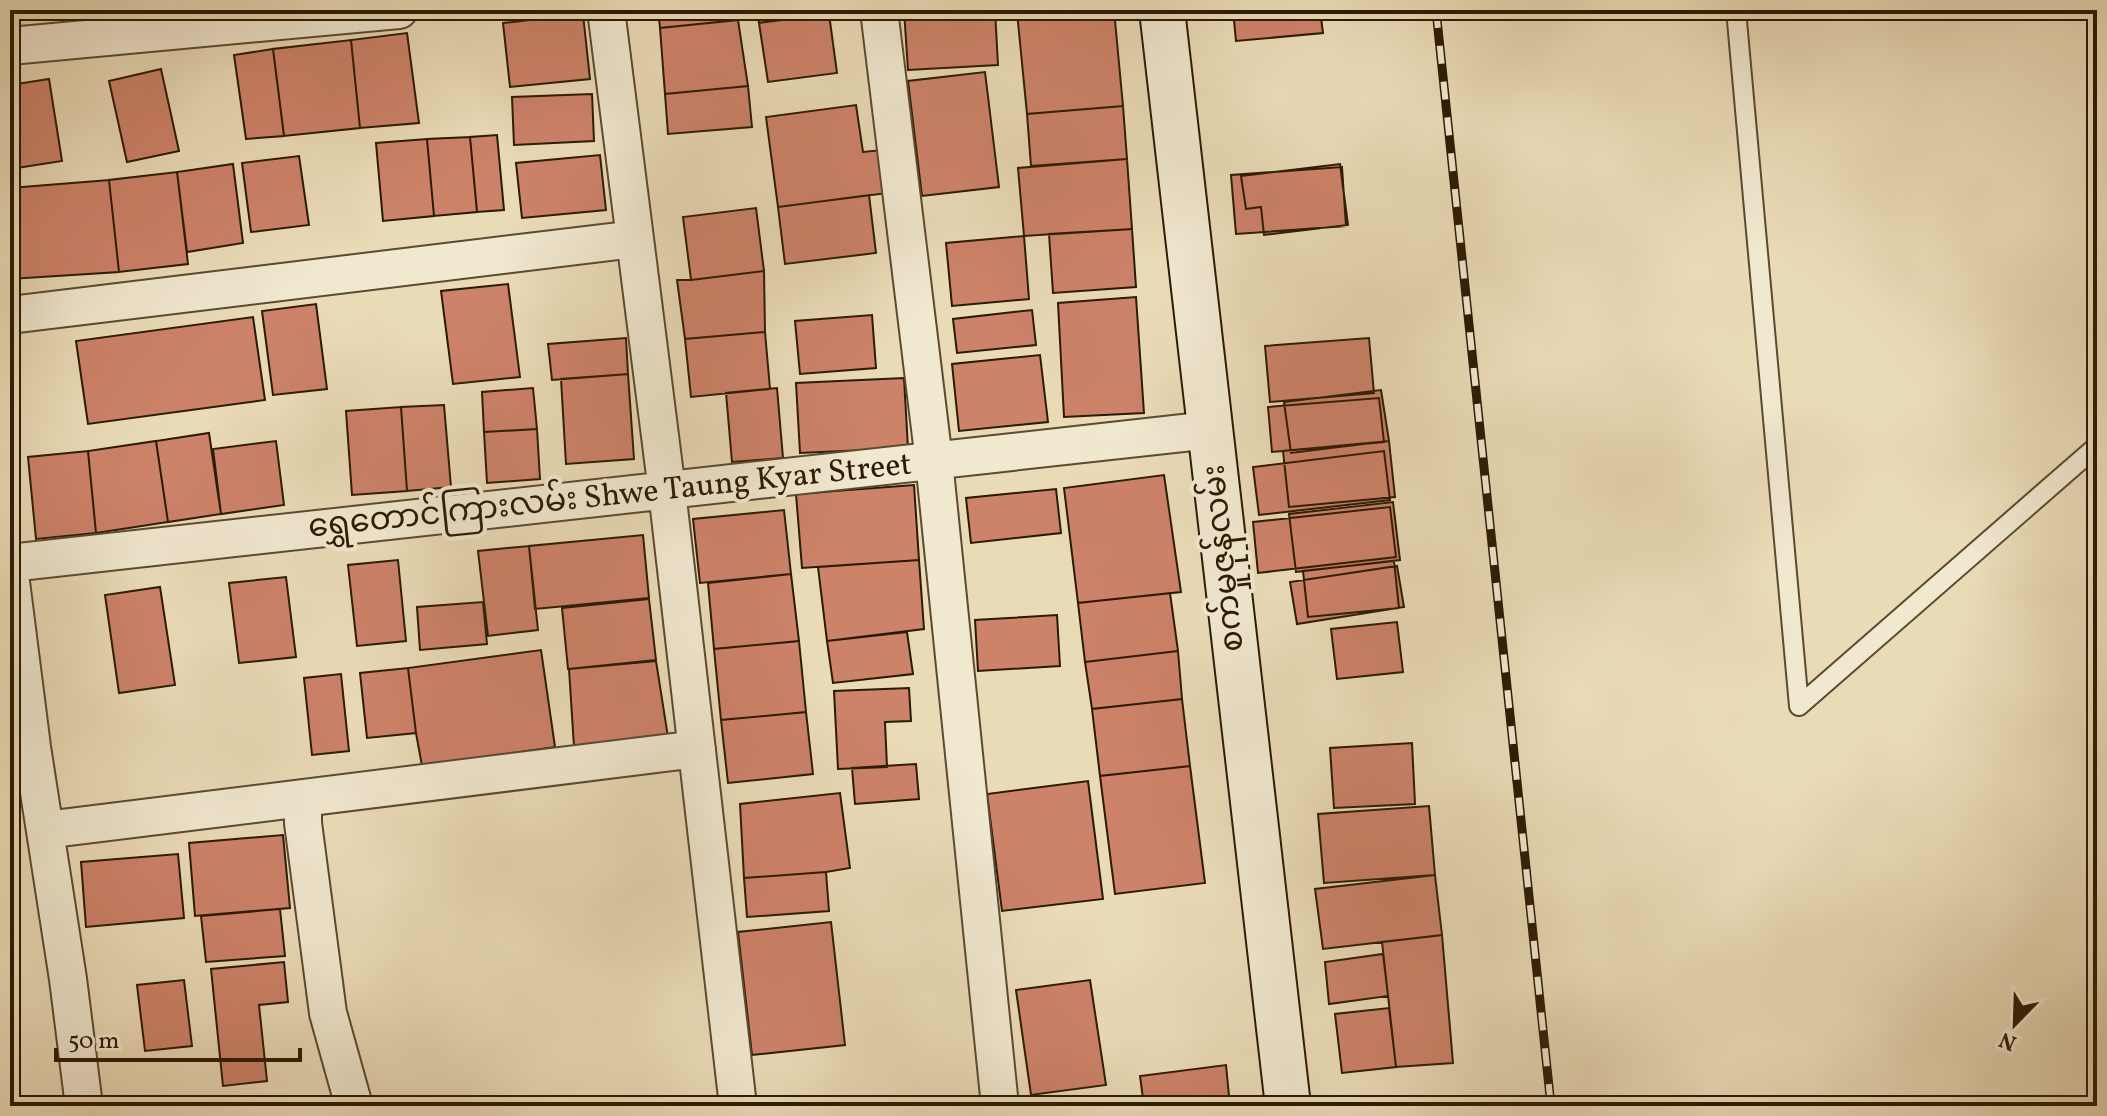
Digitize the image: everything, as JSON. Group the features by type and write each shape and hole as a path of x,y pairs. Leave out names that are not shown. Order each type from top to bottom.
{"street":[{"path":"10,46 399,10"},
{"path":"606,10 667,491 738,1106"},
{"path":"879,10 934,461 1000,1106"},
{"name":"စက်မှုဇုန်လမ်း","path":"1162,10 1288,1106"},
{"path":"10,315 635,239"},
{"name":"ရွှေတောင်ကြားလမ်း Shwe Taung Kyar Street","path":"10,563 1210,430"},
{"path":"10,574 84,1106"},
{"path":"45,830 697,749"},
{"path":"303,798 303,823 328,1013 354,1106"}],"lane":[{"path":"1736,10 1799,706 2097,446"}],"building":[{"path":"10,10 33,10 34,17 10,20"},
{"path":"658,10 737,10 738,20 660,28"},
{"path":"757,10 829,10 829,14 759,23"},
{"path":"904,10 995,10 998,65 908,70"},
{"path":"1114,10 1123,106 1027,114 1017,12"},
{"path":"1233,10 1320,10 1323,33 1236,41"},
{"path":"583,14 590,79 510,87 503,23"},
{"path":"829,14 837,73 768,82 759,23"},
{"path":"738,20 748,86 665,94 660,28"},
{"path":"407,33 419,123 360,128 351,40"},
{"path":"351,40 360,128 284,136 273,49"},
{"path":"273,49 284,136 246,139 234,55"},
{"path":"161,69 179,151 127,162 109,81"},
{"path":"985,72 999,187 922,196 908,81"},
{"path":"49,79 62,161 10,169 10,85"},
{"path":"748,86 752,127 668,134 665,94"},
{"path":"592,94 594,141 514,145 512,97"},
{"path":"856,105 863,152 882,150 888,193 778,207 766,117"},
{"path":"1123,106 1127,159 1031,166 1027,114"},
{"path":"497,135 504,210 477,212 470,137"},
{"path":"470,137 477,212 434,216 427,139"},
{"path":"427,139 434,216 383,221 376,143"},
{"path":"600,155 606,210 522,218 516,163"},
{"path":"299,156 309,225 251,232 242,163"},
{"path":"1127,159 1132,229 1024,236 1018,168"},
{"path":"233,164 243,243 187,252 177,172"},
{"path":"1340,164 1348,225 1264,235 1261,207 1246,209 1241,176"},
{"path":"1342,167 1346,226 1236,234 1231,175"},
{"path":"177,172 188,264 119,272 109,180"},
{"path":"109,180 119,272 10,279 10,188"},
{"path":"869,195 876,253 785,264 778,207"},
{"path":"756,208 764,271 691,280 683,217"},
{"path":"1132,229 1136,287 1053,293 1049,234"},
{"path":"1024,236 1029,299 952,306 946,243"},
{"path":"764,271 765,332 685,339 677,280"},
{"path":"508,284 520,377 453,384 441,291"},
{"path":"1136,297 1144,413 1064,417 1058,303"},
{"path":"316,304 327,389 273,395 262,311"},
{"path":"1032,310 1036,345 957,353 953,319"},
{"path":"872,315 876,368 800,374 795,321"},
{"path":"253,317 265,400 88,424 76,341"},
{"path":"765,332 770,389 691,397 685,339"},
{"path":"626,338 628,374 552,380 548,344"},
{"path":"1369,338 1374,393 1270,402 1265,346"},
{"path":"1040,355 1048,422 959,431 952,364"},
{"path":"628,374 634,459 566,464 561,379"},
{"path":"904,378 908,448 800,453 796,383"},
{"path":"533,388 537,429 484,432 482,392"},
{"path":"777,388 783,458 732,462 726,393"},
{"path":"1381,390 1389,441 1291,453 1284,402"},
{"path":"1379,398 1384,442 1272,452 1268,407"},
{"path":"444,405 451,487 407,491 401,407"},
{"path":"401,407 407,491 352,495 346,411"},
{"path":"537,429 540,479 487,483 484,432"},
{"path":"209,433 221,514 168,522 156,441"},
{"path":"156,441 168,522 96,533 88,451"},
{"path":"276,441 284,505 221,514 213,449"},
{"path":"1389,441 1395,497 1289,507 1283,451"},
{"path":"88,451 96,533 36,539 28,457"},
{"path":"1384,451 1390,500 1259,515 1253,467"},
{"path":"1164,475 1181,592 1078,603 1064,488"},
{"path":"914,485 919,560 802,568 796,494"},
{"path":"1056,489 1061,533 971,543 966,498"},
{"path":"1393,502 1400,560 1296,572 1289,514"},
{"path":"1390,507 1396,557 1258,573 1253,522"},
{"path":"784,510 791,574 700,583 693,519"},
{"path":"643,535 649,598 535,609 529,546"},
{"path":"529,546 538,630 488,636 478,551"},
{"path":"398,560 406,641 357,646 348,565"},
{"path":"919,560 924,629 827,641 818,567"},
{"path":"1394,561 1399,608 1308,617 1303,571"},
{"path":"1397,566 1404,607 1297,624 1290,582"},
{"path":"791,574 799,641 714,649 708,583"},
{"path":"286,577 296,657 239,663 229,583"},
{"path":"160,587 175,685 119,693 105,595"},
{"path":"1170,593 1178,651 1085,662 1078,603"},
{"path":"649,599 656,660 568,669 562,608"},
{"path":"483,602 487,644 420,650 417,607"},
{"path":"1057,615 1060,666 978,671 975,620"},
{"path":"1397,622 1403,672 1337,679 1331,629"},
{"path":"907,632 913,674 833,683 827,641"},
{"path":"799,641 806,712 721,720 714,649"},
{"path":"541,650 555,747 422,766 408,668"},
{"path":"1178,651 1182,699 1092,709 1085,662"},
{"path":"656,661 668,737 574,747 569,669"},
{"path":"408,668 416,733 367,738 360,673"},
{"path":"341,674 349,751 312,755 304,678"},
{"path":"909,688 911,721 885,722 887,767 838,769 834,691"},
{"path":"1182,699 1190,766 1100,776 1092,709"},
{"path":"806,712 813,774 728,783 721,720"},
{"path":"1412,743 1415,804 1334,808 1330,748"},
{"path":"916,764 919,799 855,804 852,768"},
{"path":"1190,766 1205,883 1115,894 1100,776"},
{"path":"1088,781 1103,899 1002,911 987,794"},
{"path":"840,793 850,868 744,878 740,804"},
{"path":"1429,806 1435,875 1324,883 1318,814"},
{"path":"283,835 290,908 195,916 189,843"},
{"path":"178,854 184,918 86,927 81,862"},
{"path":"826,872 829,911 747,917 744,878"},
{"path":"1435,875 1442,935 1323,949 1315,889"},
{"path":"280,909 285,956 206,962 201,916"},
{"path":"831,922 845,1045 752,1055 738,932"},
{"path":"1442,935 1453,1063 1396,1067 1382,942"},
{"path":"1383,954 1388,996 1329,1004 1325,962"},
{"path":"284,962 288,1002 259,1005 267,1081 223,1086 211,969"},
{"path":"184,980 192,1046 145,1051 137,985"},
{"path":"1090,980 1106,1085 1031,1095 1016,990"},
{"path":"1389,1008 1396,1067 1342,1073 1335,1014"},
{"path":"1226,1065 1230,1106 1144,1106 1140,1076"}],"railway":[{"path":"1436,10 1551,1106"}]}
